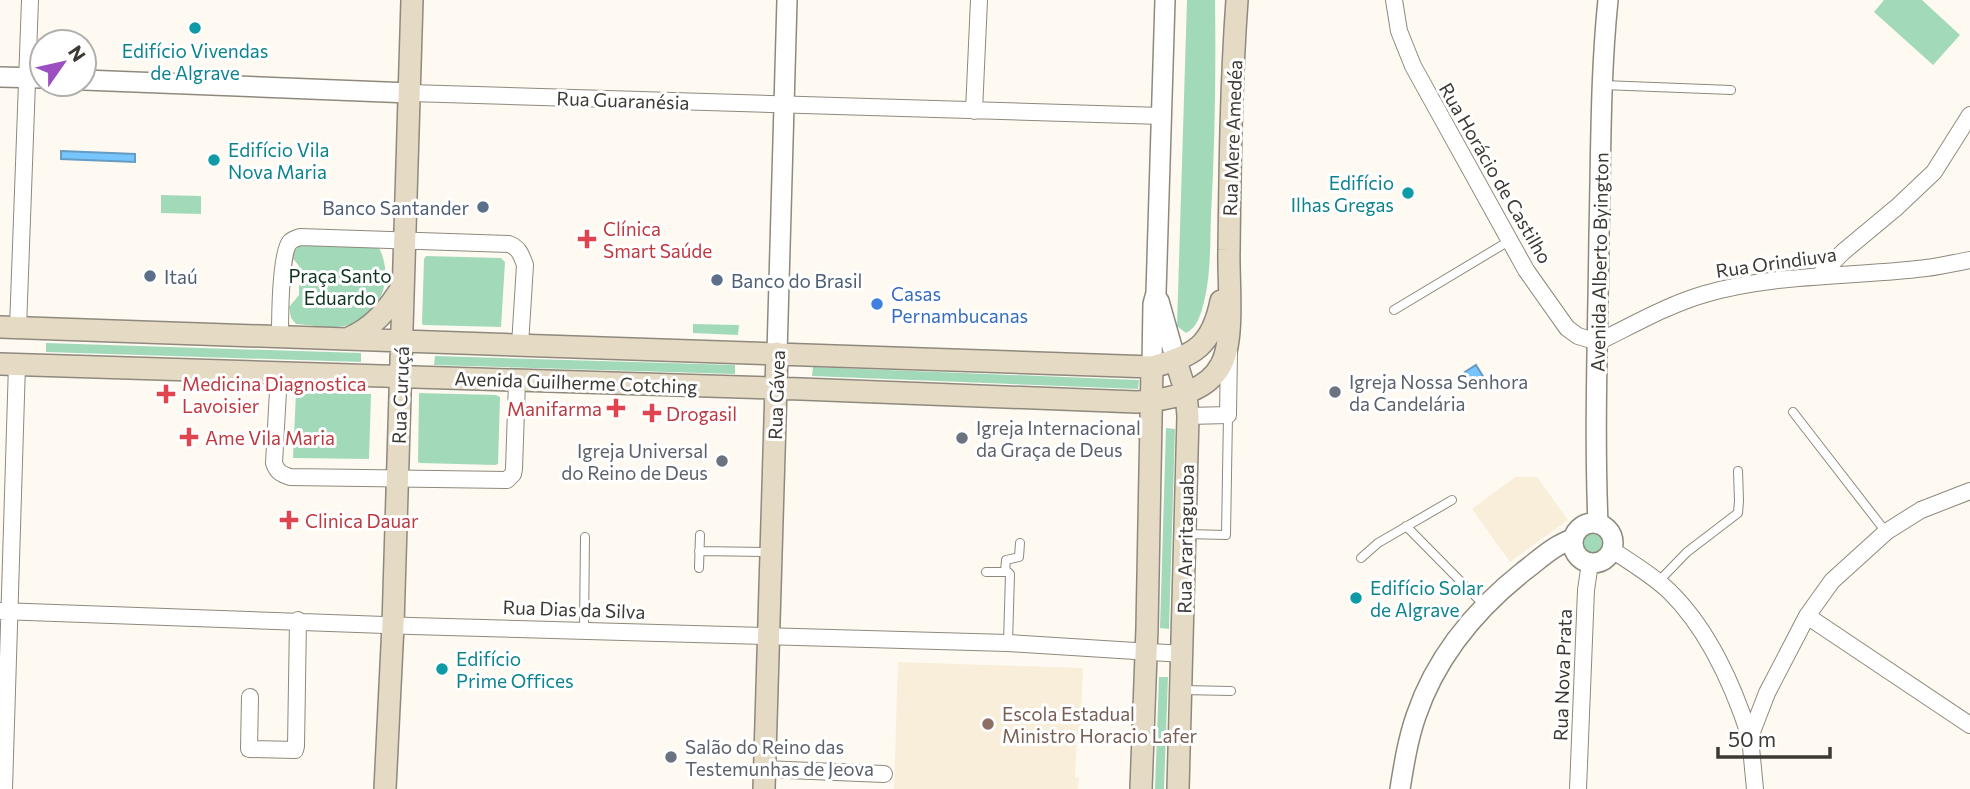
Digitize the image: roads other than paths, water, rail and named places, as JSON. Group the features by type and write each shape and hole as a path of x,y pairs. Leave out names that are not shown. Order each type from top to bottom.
{"main road":[{"name":"Rua Curuçá","path":"385,789 393,625 412,0"},
{"name":"Rua Mere Amedéa","path":"1152,401 1186,393 1207,381 1222,364 1228,339 1237,0"},
{"name":"Rua Mere Amedéa","path":"1152,367 1176,360 1203,344 1217,321 1223,286 1229,276"},
{"path":"347,339 358,335 386,311 404,283"},
{"name":"Avenida Guilherme Cotching","path":"9,328 1152,367"},
{"name":"Rua Gávea","path":"764,779 778,353"},
{"name":"Rua Araritaguaba","path":"1176,360 1186,393 1188,416 1178,789"},
{"name":"Avenida Guilherme Cotching","path":"9,364 1152,401"},
{"name":"Rua Araritaguaba","path":"1141,789 1152,367"}],"street":[{"path":"30,0 32,28"},
{"name":"Rua Gávea","path":"778,353 787,0"},
{"path":"974,111 979,0"},
{"name":"Rua Araritaguaba","path":"1152,367 1165,0"},
{"name":"Rua Horácio de Castilho","path":"1394,0 1399,31 1413,66 1509,241 1567,328 1578,336 1598,342"},
{"name":"Avenida Alberto Byington","path":"1598,524 1595,460 1603,85 1608,0"},
{"path":"0,77 28,78"},
{"name":"Rua Guaranésia","path":"98,81 1162,116"},
{"path":"9,328 33,98"},
{"path":"1820,275 1843,251 1934,172 1970,115"},
{"path":"280,337 284,258 289,242 300,237 509,244 516,247 525,265 520,345"},
{"name":"Rua Orindiuva","path":"1598,342 1666,307 1706,294 1760,282 1919,269 1970,260"},
{"name":"Rua Araritaguaba","path":"1156,293 1176,360"},
{"path":"1188,416 1228,415 1228,339"},
{"path":"4,789 9,364"},
{"path":"279,373 274,457 276,470 290,477 507,480 514,469 517,381"},
{"path":"1750,737 1767,693 1807,616 1832,581 1886,532 1921,510 1970,491"},
{"path":"1598,524 1609,531 1612,550 1603,561 1590,563 1579,557 1573,546 1573,539 1585,525 1598,524"},
{"path":"1400,789 1416,715 1454,641 1484,605 1510,582 1558,545 1573,539"},
{"path":"1612,550 1658,582 1682,606 1719,660 1738,700 1750,737 1755,789"},
{"name":"Rua Nova Prata","path":"1578,789 1586,590 1590,563"},
{"name":"Rua Dias da Silva","path":"5,611 1007,643 1183,654"},
{"path":"1807,616 1970,725"},
{"path":"250,697 249,749 295,750 298,621"},
{"path":"764,779 884,774"}],"lane":[{"path":"1603,85 1731,90"},
{"path":"1394,310 1509,241"},
{"path":"1793,412 1886,532"},
{"path":"1186,534 1226,534 1228,415"},
{"path":"1658,582 1687,552 1738,513 1738,471"},
{"path":"1361,558 1378,542 1452,500"},
{"path":"1406,526 1484,605"},
{"path":"699,568 700,535"},
{"path":"584,630 585,537"},
{"path":"1005,572 1006,560 1019,556 1020,543"},
{"path":"699,551 771,552"},
{"path":"986,572 1005,572 1010,575 1007,643"},
{"path":"1182,690 1231,691"}],"water":[{"path":"61,151 135,154 135,162 61,159"},
{"path":"1476,365 1484,378 1465,390 1457,377"}],"place":[{"name":"Edifício Vivendas de Algrave","path":"195,28"},
{"name":"Edifício Vila Nova Maria","path":"214,160"},
{"name":"Edifício Ilhas Gregas","path":"1408,193"},
{"name":"Banco Santander","path":"483,207"},
{"name":"Clínica Smart Saúde","path":"587,239"},
{"name":"Itaú","path":"150,276"},
{"name":"Banco do Brasil","path":"717,280"},
{"name":"Casas Pernambucanas","path":"877,304"},
{"name":"Igreja Nossa Senhora da Candelária","path":"1335,392"},
{"name":"Medicina Diagnostica Lavoisier","path":"166,394"},
{"name":"Manifarma","path":"616,408"},
{"name":"Drogasil","path":"652,413"},
{"name":"Ame Vila Maria","path":"189,437"},
{"name":"Igreja Internacional da Graça de Deus","path":"962,438"},
{"name":"Igreja Universal do Reino de Deus","path":"722,461"},
{"name":"Clinica Dauar","path":"289,520"},
{"name":"Edifício Solar de Algrave","path":"1356,598"},
{"name":"Edifício Prime Offices","path":"442,669"},
{"name":"Escola Estadual Ministro Horacio Lafer","path":"988,724"},
{"name":"Salão do Reino das Testemunhas de Jeova","path":"671,757"}],"park label":[{"name":"Praça Santo Eduardo","path":"340,286"}]}
